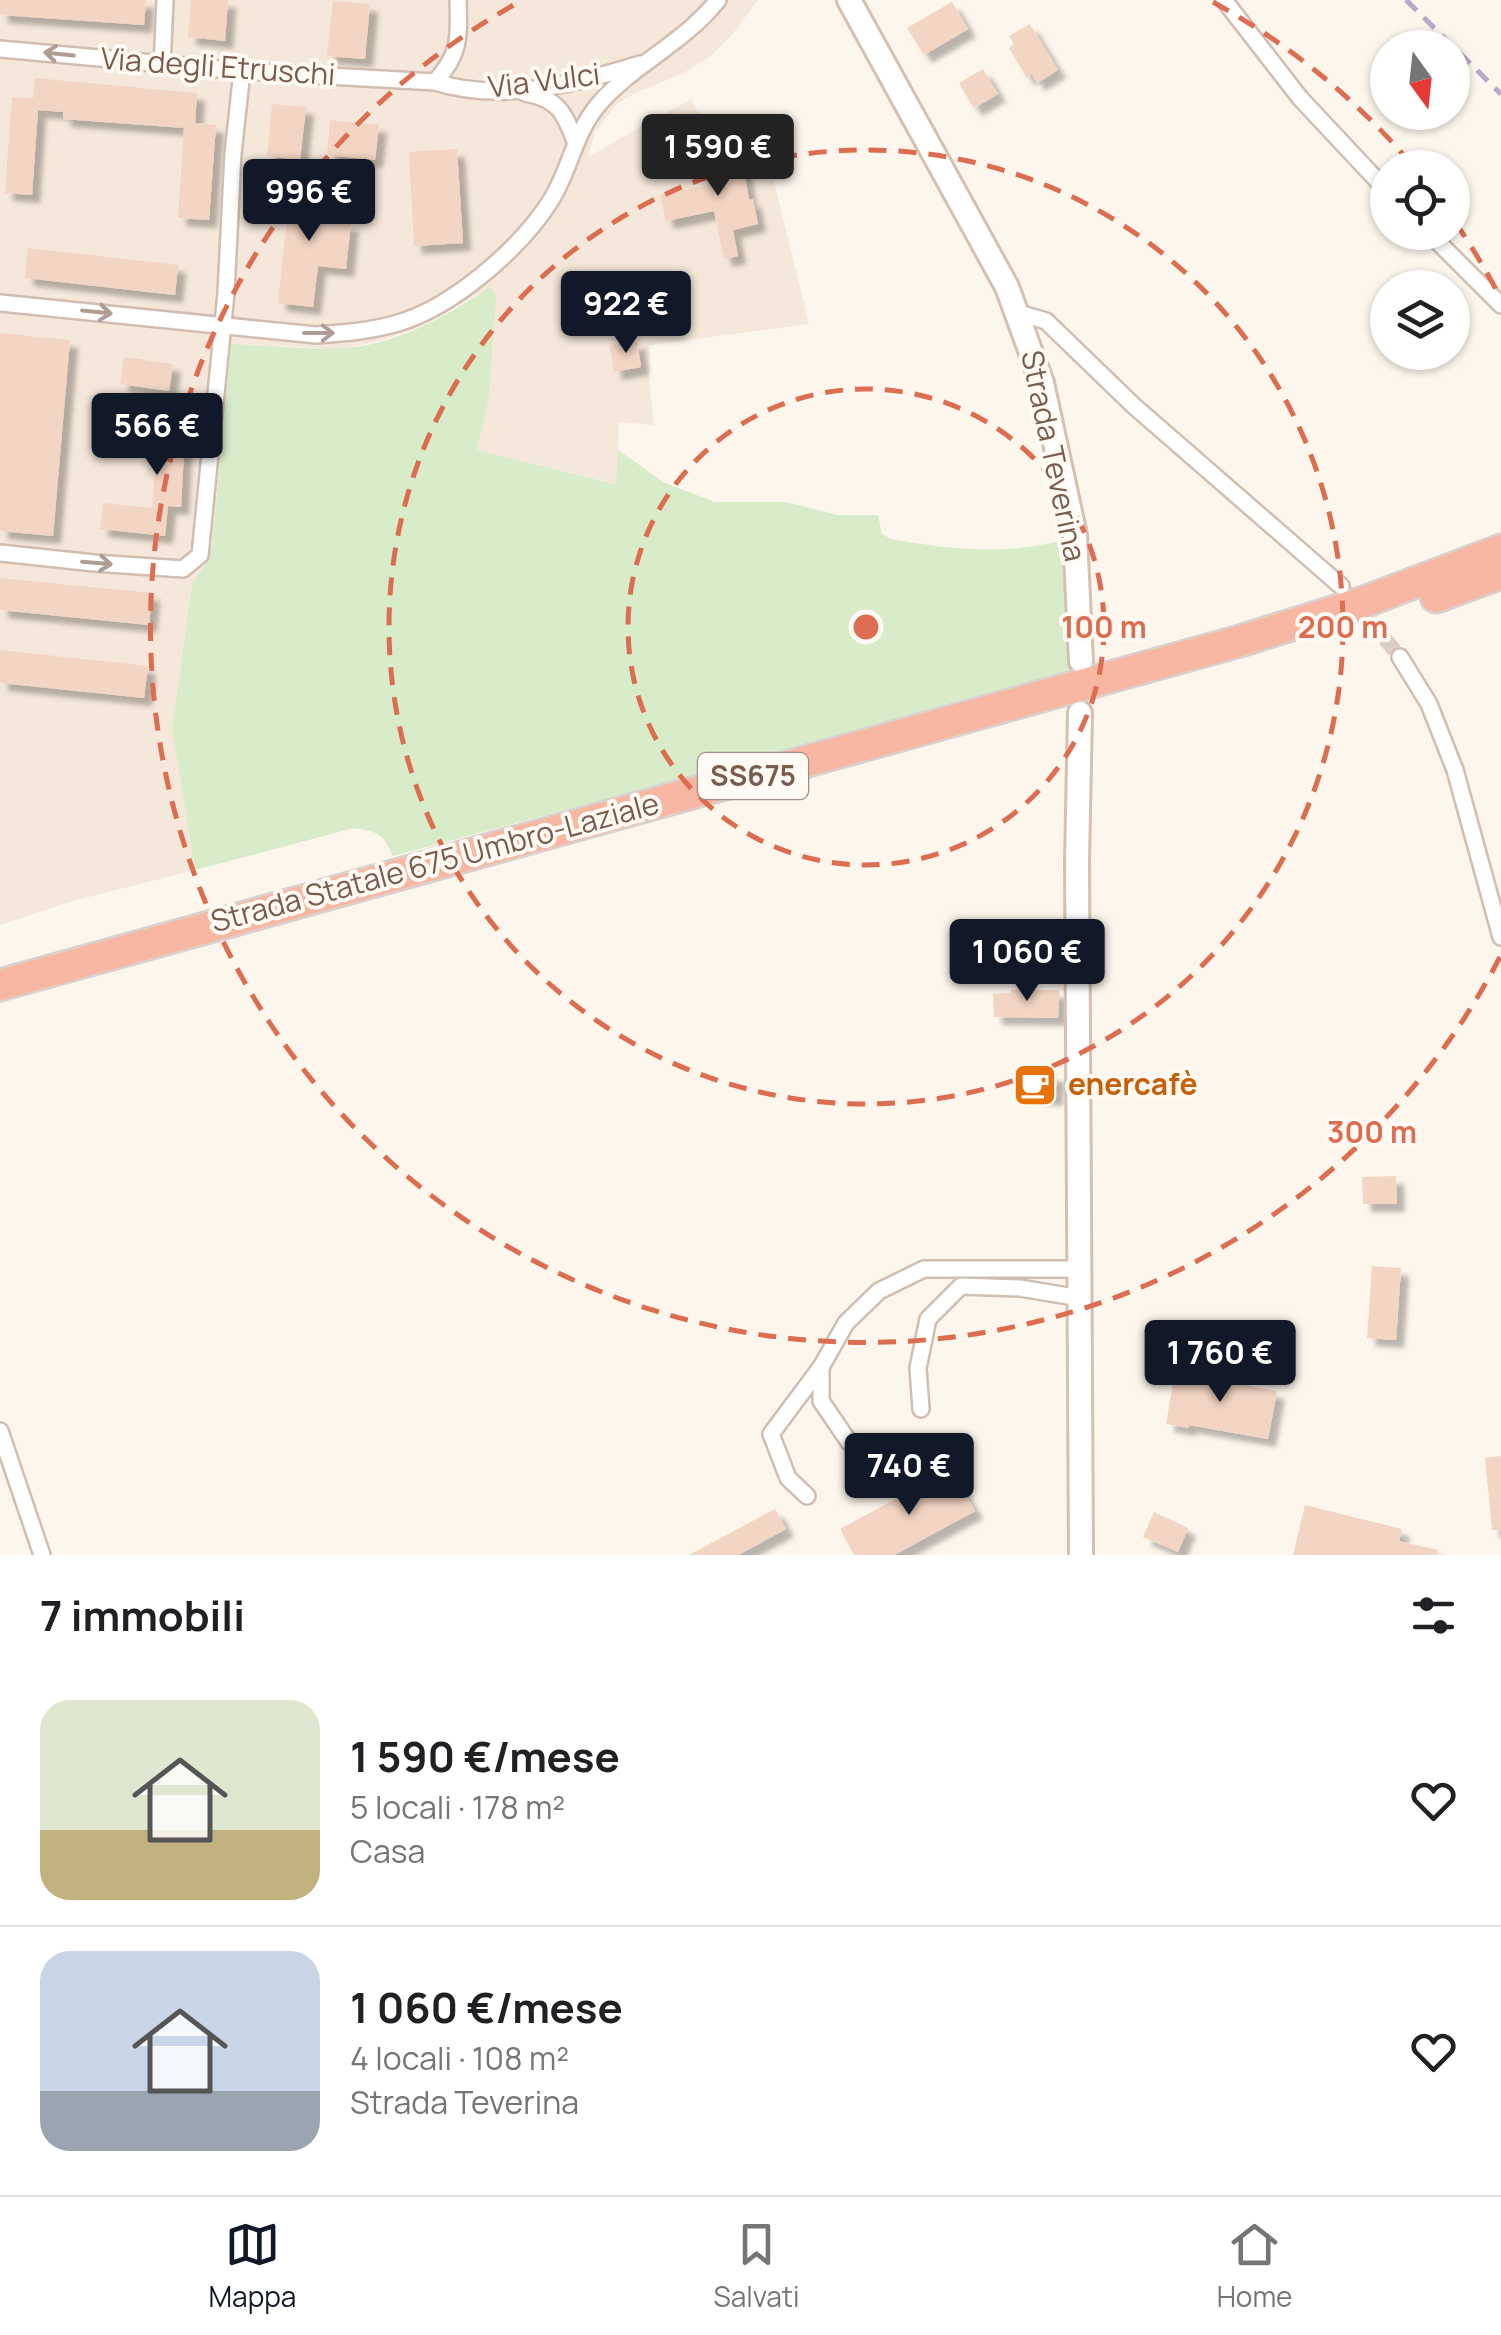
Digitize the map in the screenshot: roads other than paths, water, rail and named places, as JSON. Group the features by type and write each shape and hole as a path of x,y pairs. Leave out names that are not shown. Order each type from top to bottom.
{"highway":[{"name":"Strada Statale 675 Umbro-Laziale","path":"0,985 1240,642 1361,603 1501,550"},
{"name":"Strada Statale 675 Umbro-Laziale","path":"0,1006 1247,661 1366,623 1501,573"}],"main road":[{"name":"Strada Teverina","path":"849,0 1008,287 1018,313 1042,383 1074,535 1081,662"},
{"path":"1080,712 1080,1298 1086,1553"}],"street":[{"path":"162,65 165,0"},
{"path":"435,82 459,44 458,0"},
{"path":"0,302 316,335 367,331 404,322 445,300 492,266 554,196 587,118 606,96 698,25 718,0"},
{"path":"1224,0 1300,98 1370,173"},
{"name":"Via degli Etruschi","path":"0,49 242,72 435,82"},
{"name":"Via Vulci","path":"435,82 458,90 514,90 584,82 652,60"},
{"path":"0,553 183,569 200,555 242,72"},
{"path":"514,90 541,96 564,111 574,142"},
{"path":"1446,250 1501,305"},
{"path":"1018,313 1046,321 1134,406 1342,586"},
{"path":"1400,657 1429,704 1455,770 1501,937"},
{"path":"807,1496 788,1478 770,1434 821,1367 846,1322 879,1290 924,1269 1080,1270"},
{"path":"920,1408 918,1368 928,1319 962,1286 1020,1288 1080,1298"},
{"path":"821,1367 821,1401 850,1442 864,1450"},
{"path":"0,1431 42,1555"}],"tunnel":[{"path":"1341,586 1400,657"}],"railway":[{"path":"1406,0 1501,94"}],"place":[{"name":"enercafè","path":"1035,1085"}]}
